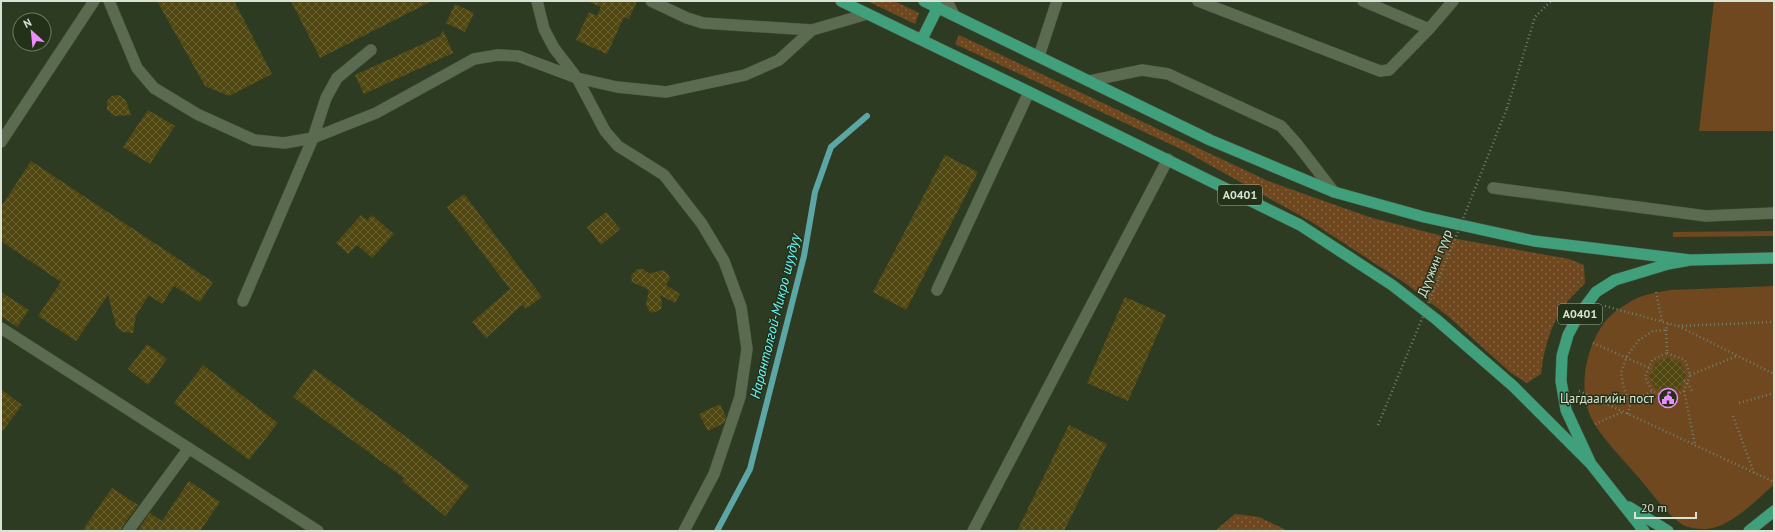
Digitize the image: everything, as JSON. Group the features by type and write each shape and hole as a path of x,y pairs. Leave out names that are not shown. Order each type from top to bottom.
{"highway":[{"name":"A0401","path":"841,1 922,39 1300,225 1392,285 1437,320 1513,386 1591,464 1644,531"},
{"name":"A0401","path":"924,1 1210,140 1334,192 1424,217 1534,241 1690,260 1774,258"},
{"path":"922,39 938,7"},
{"name":"A0401","path":"1591,464 1566,410 1561,381 1562,356 1568,336 1578,316 1596,292 1614,280 1662,266 1690,260"},
{"name":"A0401","path":"1624,504 1668,531"},
{"path":"1749,531 1774,511"}],"lane":[{"path":"1,142 94,1"},
{"path":"109,1 137,68 154,88 197,114 254,140 284,143 313,138 376,112 474,59 498,55 518,56 578,78 617,86 666,92 745,75 779,60 812,30"},
{"path":"537,1 544,29 554,48 578,78 604,131 618,146 664,175 702,224 724,261 741,307 747,349 740,397 714,474 684,531"},
{"path":"651,1 686,18 704,23 812,30 867,14"},
{"path":"947,1 954,15"},
{"path":"1039,56 1057,1"},
{"path":"1198,1 1380,71 1389,70 1429,29 1453,1"},
{"path":"1363,1 1429,29"},
{"path":"243,301 313,138 326,98 337,78 371,50"},
{"path":"1089,81 1142,70 1168,74 1281,126 1297,144 1334,192"},
{"path":"937,290 1029,92"},
{"path":"973,531 1168,160"},
{"path":"1492,188 1706,216 1774,212"},
{"path":"1,328 318,531"},
{"path":"128,531 189,448"}],"path":[{"name":"Дүүжин гүүр","path":"1378,425 1455,239 1506,108 1535,17 1552,1"},
{"path":"1656,292 1662,321"},
{"path":"1619,310 1678,326 1774,374"},
{"path":"1678,326 1774,322"},
{"path":"1667,353 1666,330 1668,323"},
{"path":"1628,414 1630,404 1624,389 1621,373 1627,356 1639,340 1653,331 1666,330"},
{"path":"1593,342 1652,368"},
{"path":"1684,391 1668,398 1652,391 1645,377 1652,360 1667,353 1685,360 1690,374 1684,391 1695,446"},
{"path":"1690,374 1737,356"},
{"path":"1684,381 1687,382 1693,393"},
{"path":"1630,404 1652,391"},
{"path":"1738,403 1774,393"},
{"path":"1585,394 1774,482"},
{"path":"1595,424 1622,412"},
{"path":"1733,416 1754,474"}],"shaded area":[{"path":"867,1 894,1 919,13 915,24"},
{"path":"1714,1 1774,1 1774,131 1699,131"},
{"path":"959,35 1268,181 1369,217 1446,237 1569,259 1584,265 1585,283 1564,305 1554,324 1545,349 1541,374 1527,383 1511,373 1449,317 1405,283 1310,221 1183,150 955,44"},
{"path":"1774,231 1774,236 1673,237 1673,232"},
{"path":"1774,286 1774,485 1725,524 1706,529 1685,526 1663,507 1611,447 1593,421 1586,402 1585,378 1586,366 1593,344 1604,323 1610,316 1631,301 1652,293 1670,290"},
{"path":"1235,514 1259,517 1288,531 1215,531"}],"building":[{"path":"157,1 234,1 272,74 229,96 205,86"},
{"path":"291,1 432,1 320,58"},
{"path":"587,1 637,1 629,19 624,17 607,54 576,40 589,12 597,16 601,7"},
{"path":"455,4 474,13 465,32 446,23"},
{"path":"443,30 453,53 364,94 355,75 440,36"},
{"path":"119,95 126,101 131,115 115,116 107,110 107,101 112,96"},
{"path":"148,110 175,126 150,164 123,147"},
{"path":"945,155 978,172 906,310 873,292"},
{"path":"31,161 213,282 200,302 174,286 162,304 149,295 136,315 133,333 123,332 116,326 108,295 76,341 38,316 61,282 1,241 1,207"},
{"path":"464,194 542,297 526,309 522,305 486,338 472,322 510,289 447,207"},
{"path":"606,212 620,229 601,245 587,227"},
{"path":"361,215 367,220 372,215 394,234 372,258 357,245 348,254 336,243"},
{"path":"638,269 643,269 650,274 652,271 653,273 662,270 667,273 670,278 666,285 680,294 675,303 660,295 662,304 661,309 653,313 649,311 646,304 649,290 630,281 632,281 631,275"},
{"path":"1,292 29,310 17,327 1,316"},
{"path":"1125,297 1166,315 1128,401 1087,383"},
{"path":"147,344 167,359 148,385 128,369"},
{"path":"1667,357 1681,363 1686,375 1681,388 1668,393 1655,388 1649,377 1655,363"},
{"path":"203,365 278,423 249,460 174,403"},
{"path":"314,369 421,448 469,486 445,516 402,481 404,478 293,397"},
{"path":"1,389 22,405 1,433"},
{"path":"720,404 726,417 724,423 708,431 699,414"},
{"path":"1069,425 1107,444 1064,531 1017,531"},
{"path":"189,481 220,502 200,531 137,531 150,513 162,521"},
{"path":"112,488 138,505 122,527 121,531 82,531"}],"waterway":[{"name":"Нарантолгой-Микро шуудуу","path":"717,531 750,469 804,256 815,192 831,147 867,116"}],"place":[{"name":"Цагдаагийн пост","path":"1668,398"}]}
